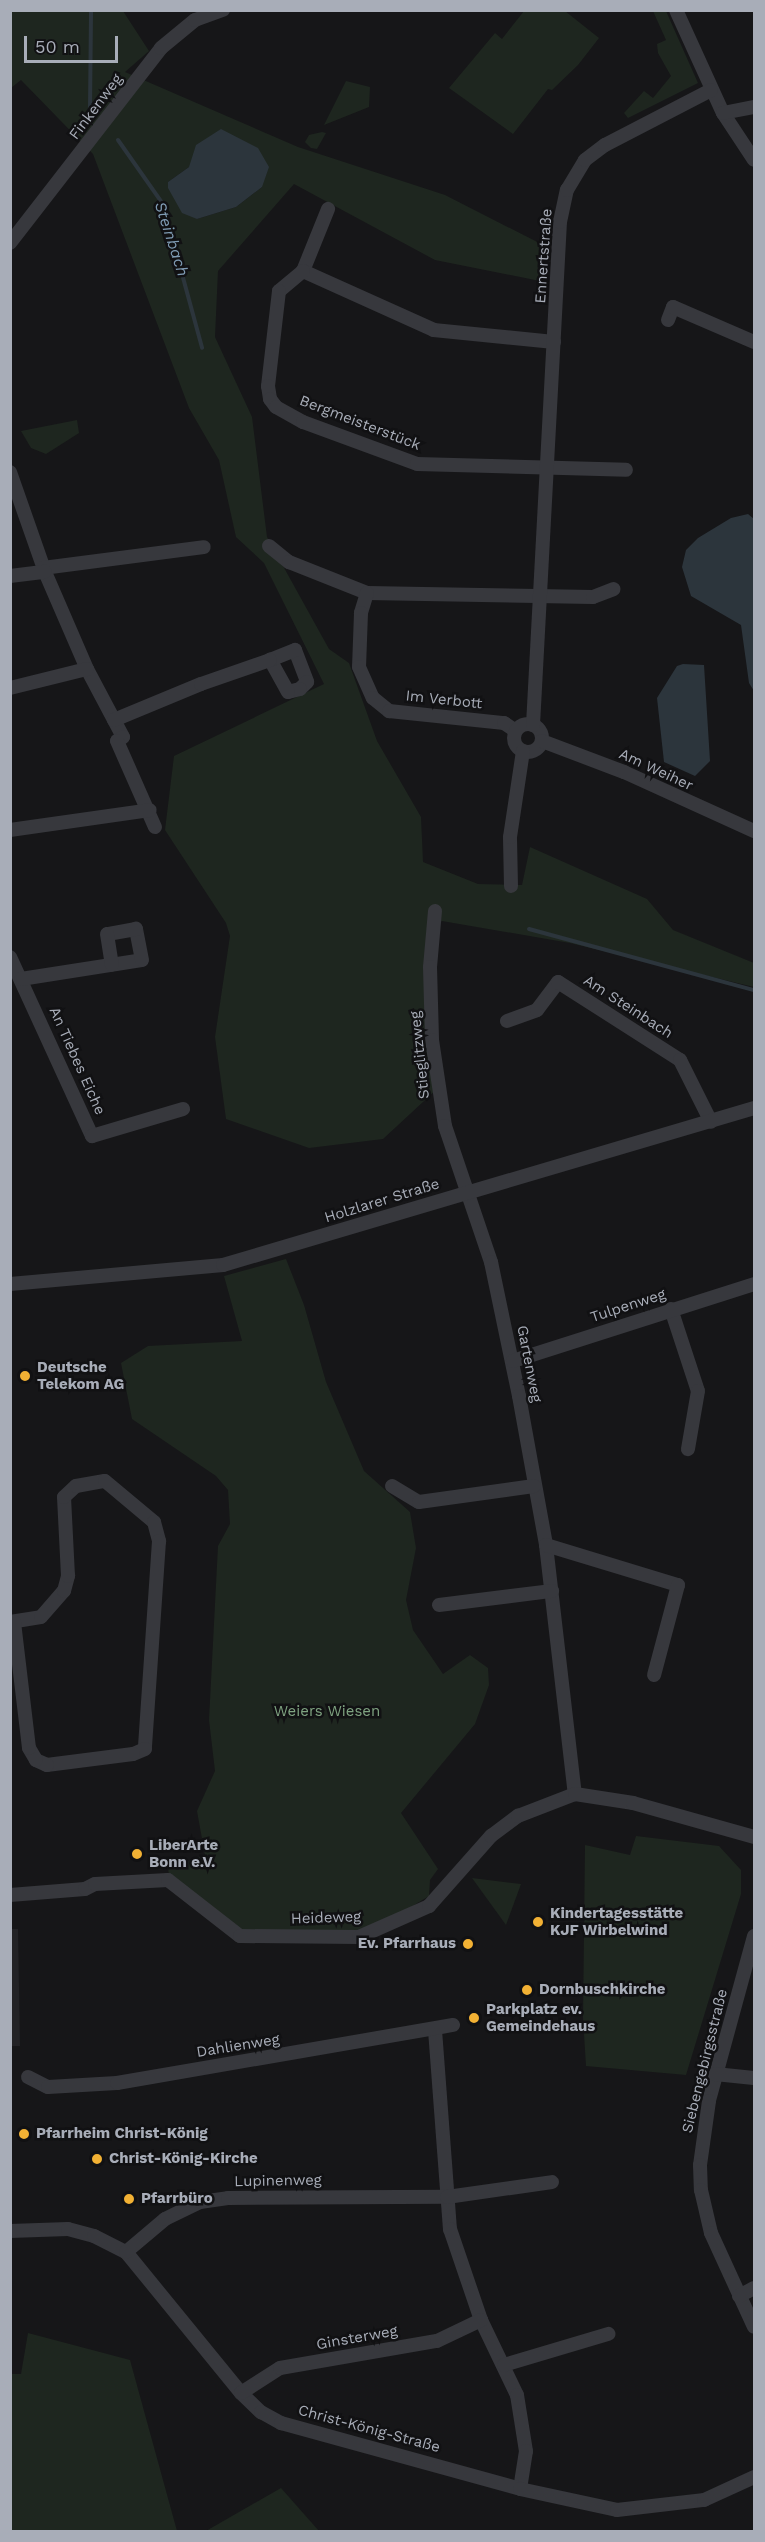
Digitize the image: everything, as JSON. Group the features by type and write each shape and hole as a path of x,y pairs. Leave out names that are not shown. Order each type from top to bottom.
{"street":[{"name":"Finkenweg","path":"10,243 161,48 195,20 223,10"},
{"path":"676,10 711,90 723,113 754,160"},
{"name":"Ennertstraße","path":"533,725 542,597 560,222 573,174 605,146 711,90"},
{"path":"723,113 754,107"},
{"name":"Bergmeisterstück","path":"328,209 303,271 279,291 268,386 276,408 417,464 548,468"},
{"path":"303,271 434,330 554,342"},
{"path":"668,320 673,307 754,342"},
{"path":"548,468 626,470"},
{"path":"10,472 44,570 87,669 123,737 117,741 155,827"},
{"path":"269,546 289,562 367,593 592,597 614,589"},
{"path":"10,576 204,547"},
{"name":"Im Verbott","path":"367,593 361,613 359,667 373,698 389,711 504,723 516,730"},
{"path":"114,720 270,660"},
{"path":"10,688 87,669"},
{"path":"524,724 533,725 541,733 542,741 532,751 523,751 515,742 516,730 524,724"},
{"name":"Am Weiher","path":"542,741 624,772 754,831"},
{"path":"511,886 510,837 523,751"},
{"path":"10,830 148,807"},
{"name":"Stieglitzweg","path":"435,911 430,967 432,1040 445,1126 470,1192"},
{"name":"An Tiebes Eiche","path":"10,957 92,1136 183,1109"},
{"path":"21,979 112,965"},
{"name":"Am Steinbach","path":"507,1021 537,1010 558,982 680,1060 711,1122"},
{"name":"Holzlarer Straße","path":"10,1284 184,1272 224,1265 754,1108"},
{"name":"Gartenweg","path":"470,1192 491,1262 513,1361 546,1545 575,1794"},
{"name":"Tulpenweg","path":"513,1361 754,1284"},
{"path":"671,1309 698,1391 688,1449"},
{"path":"105,1481 154,1522 159,1541 145,1749 134,1754 47,1766 36,1760 29,1748 12,1622 41,1617 64,1591 68,1576 64,1497 76,1486 105,1481"},
{"path":"392,1486 419,1502 534,1486"},
{"path":"546,1545 678,1585 654,1675"},
{"path":"439,1605 552,1591"},
{"name":"Heideweg","path":"10,1895 86,1889 95,1884 168,1880 240,1936 359,1937 429,1906 491,1836 518,1816 575,1794 633,1803 754,1837"},
{"name":"Siebengebirgsstraße","path":"754,1936 702,2134 701,2190 711,2233 754,2327"},
{"name":"Dahlienweg","path":"28,2077 48,2087 117,2083 435,2031 453,2025"},
{"path":"435,2031 450,2229 481,2320 517,2395 523,2424 525,2451 520,2489"},
{"path":"716,2074 754,2078"},
{"name":"Lupinenweg","path":"126,2252 165,2219 200,2202 228,2198 447,2197 552,2182"},
{"name":"Christ-König-Straße","path":"10,2231 69,2229 94,2236 126,2252 241,2393 261,2412 281,2423 408,2455 520,2489 595,2507 628,2510 704,2500 754,2477"},
{"path":"739,2296 754,2288"},
{"name":"Ginsterweg","path":"241,2393 280,2368 437,2341 481,2320"},
{"path":"504,2365 608,2334"}],"shaded area":[{"path":"221,129 258,148 269,167 262,187 236,207 197,219 182,213 168,188 168,182 189,167 196,145"},
{"path":"748,514 754,519 754,691 749,683 741,625 691,596 682,567 686,550 698,538 731,518"},
{"path":"704,665 710,761 695,776 664,762 657,698 677,666"},
{"path":"11,1929 18,1929 20,2046 11,2046"}],"green space":[{"path":"11,11 123,11 149,51 125,72 298,147 445,195 549,248 545,282 435,260 294,184 218,271 215,337 252,417 267,537 329,649 349,663 377,741 421,817 423,862 478,884 522,885 530,847 647,899 673,930 754,963 754,987 570,943 442,921 437,924 429,984 437,1089 383,1139 309,1148 226,1119 215,1037 230,936 226,923 165,830 174,756 324,684 264,563 236,537 219,460 189,408 93,154 21,80 11,88","holes":["189,167 262,187 236,207 197,219 168,182"]},
{"path":"524,11 565,11 599,38 578,65 552,90 548,89 513,134 449,88 495,33 502,39"},
{"path":"653,11 666,11 698,83 628,118 624,113 644,91 653,98 671,76 658,53 657,44 666,40"},
{"path":"346,81 370,87 369,107 324,125"},
{"path":"326,133 317,149 311,148 305,142 309,135"},
{"path":"77,420 79,433 46,454 31,448 21,431"},
{"name":"Weiers Wiesen","path":"286,1259 304,1305 326,1382 364,1471 410,1512 416,1548 406,1600 413,1630 443,1674 470,1655 488,1668 489,1685 475,1724 401,1813 438,1869 430,1880 429,1896 368,1933 247,1935 169,1875 168,1868 205,1855 197,1811 215,1771 209,1720 218,1546 230,1524 228,1490 216,1476 132,1419 121,1363 148,1346 242,1341 224,1276"},
{"path":"636,1836 719,1846 741,1870 741,1894 686,2075 586,2066 583,2018 585,1845 630,1855"},
{"path":"472,1878 521,1884 506,1925"},
{"path":"28,2333 130,2360 177,2531 11,2531 11,2374 21,2374"},
{"path":"281,2488 319,2531 206,2531"}],"waterway":[{"name":"Steinbach","path":"90,109 91,10"},
{"name":"Steinbach","path":"118,140 163,204 202,348"},
{"path":"529,929 754,990"}],"place":[{"name":"Deutsche Telekom AG","path":"25,1376"},
{"name":"LiberArte Bonn e.V.","path":"137,1854"},
{"name":"Kindertagesstätte KJF Wirbelwind","path":"538,1922"},
{"name":"Ev. Pfarrhaus","path":"468,1944"},
{"name":"Dornbuschkirche","path":"527,1990"},
{"name":"Parkplatz ev. Gemeindehaus","path":"474,2018"},
{"name":"Pfarrheim Christ-König","path":"24,2134"},
{"name":"Christ-König-Kirche","path":"97,2159"},
{"name":"Pfarrbüro","path":"129,2199"}]}
